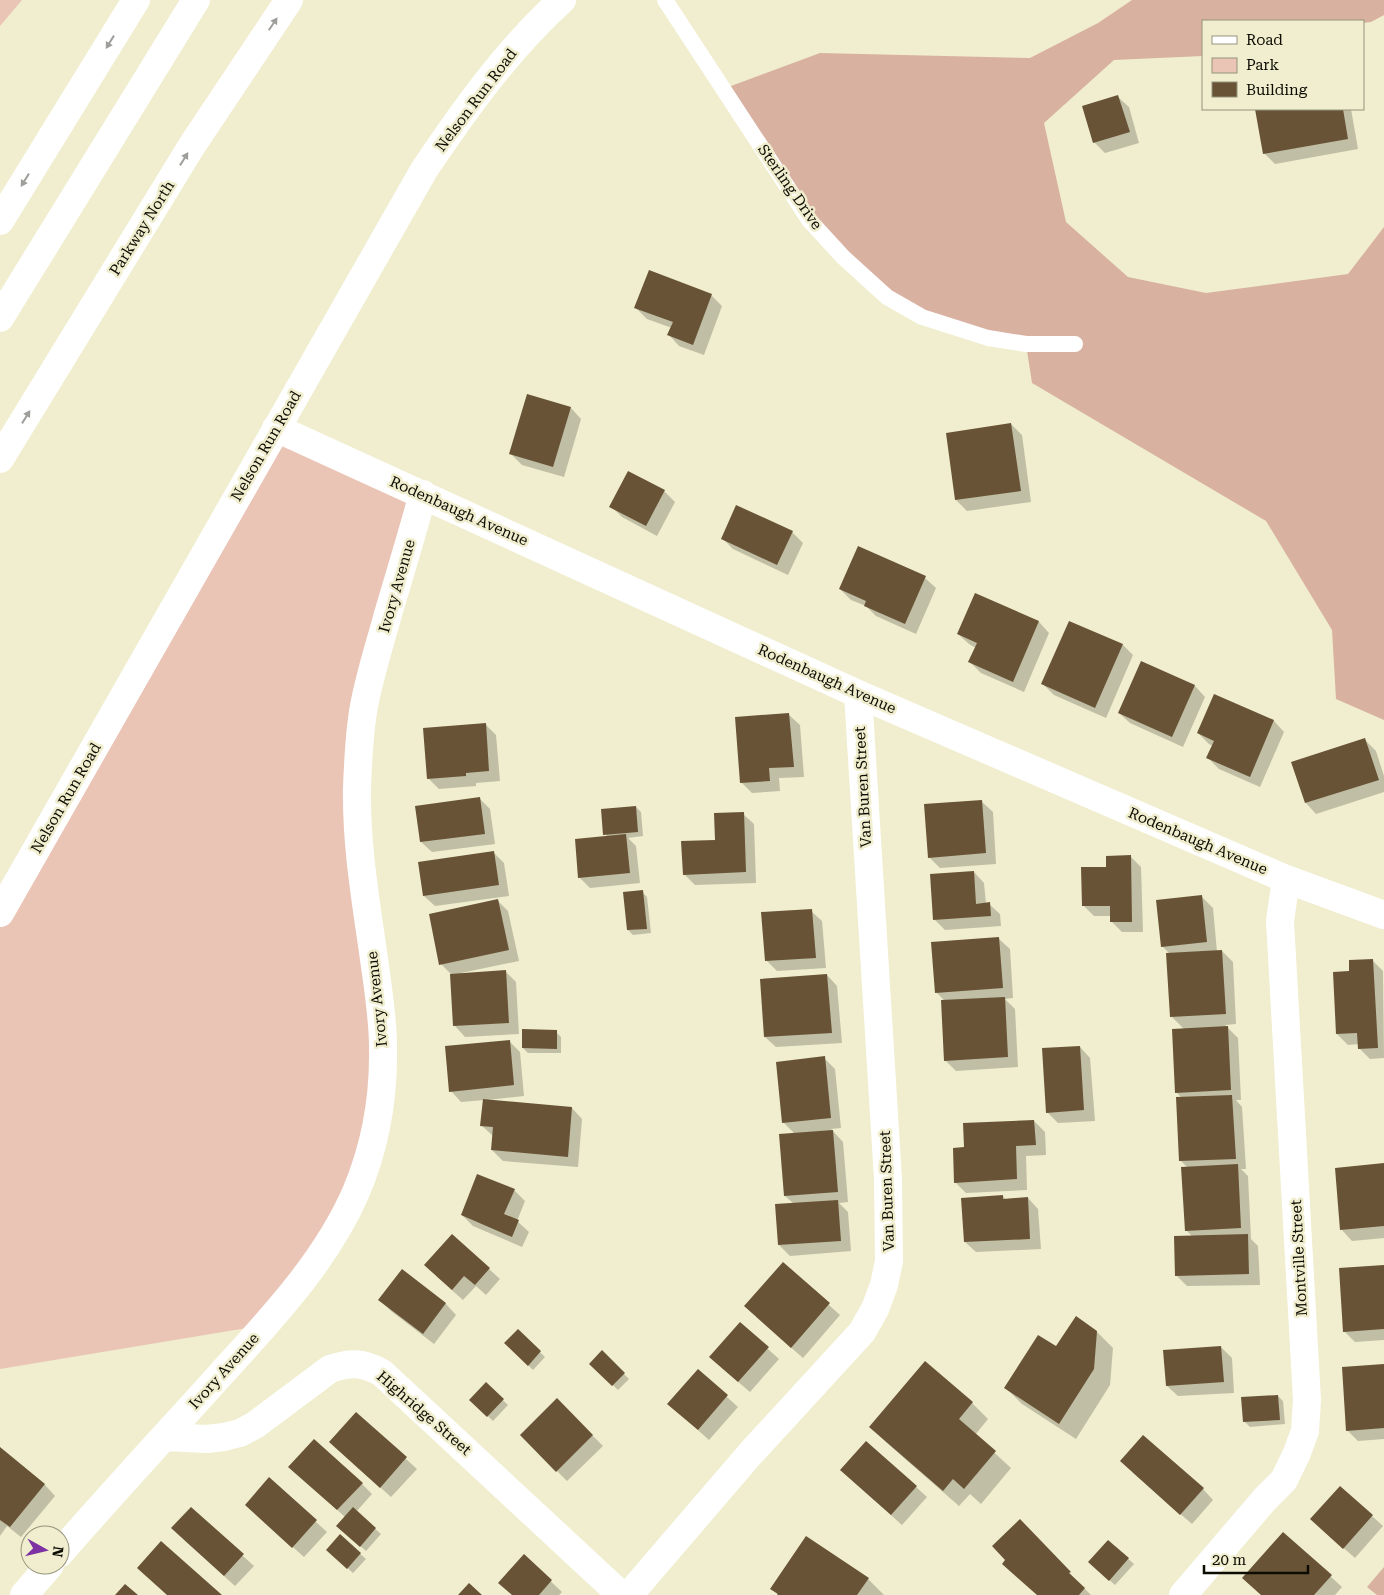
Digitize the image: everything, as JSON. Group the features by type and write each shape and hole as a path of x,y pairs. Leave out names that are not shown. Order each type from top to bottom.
{"main road":[{"path":"0,221 136,0"},
{"path":"0,318 196,0"},
{"name":"Parkway North","path":"0,459 192,147 289,0"},
{"name":"Nelson Run Road","path":"0,913 424,170 483,85 516,45 562,0"},
{"name":"Rodenbaugh Avenue","path":"276,428 858,694 1286,879 1384,914"},
{"name":"Ivory Avenue","path":"70,1542 265,1325 298,1285 338,1224 355,1193 368,1160 376,1128 384,1048 381,1011 362,879 357,791 358,748 373,668 423,494"},
{"name":"Van Buren Street","path":"629,1595 750,1454 862,1332 875,1309 884,1285 889,1261 888,1179 858,694"},
{"name":"Montville Street","path":"1183,1595 1265,1499 1284,1480 1298,1453 1305,1431 1307,1400 1280,921 1286,879"},
{"name":"Highridge Street","path":"164,1437 207,1438 224,1437 240,1433 254,1425 330,1369 344,1364 371,1367 382,1373 621,1595"},
{"path":"24,1595 41,1575"}],"lane":[{"name":"Sterling Drive","path":"665,0 810,220 843,257 887,297 922,317 988,338 1026,344 1075,344"}],"green space":[{"path":"0,0 22,0 0,26"},
{"path":"276,428 423,494 364,708 381,1011 368,1160 265,1325 0,1369 0,913"}],"shaded area":[{"path":"1132,0 1384,0 1384,15 1371,22 1364,23 1364,20 1202,20 1202,56 1114,60 1044,123 1066,222 1128,277 1206,293 1348,274 1384,227 1384,720 1336,699 1332,630 1266,521 1032,383 1026,344 922,317 843,257 723,89 820,53 1030,58 1098,23"},
{"path":"1384,1567 1384,1595 1377,1595 1367,1587"}],"building":[{"path":"1118,95 1130,132 1093,143 1082,106"},
{"path":"1255,110 1343,110 1348,139 1263,154"},
{"path":"649,270 712,294 693,345 667,335 673,322 634,308"},
{"path":"527,394 571,407 553,467 509,454"},
{"path":"1011,423 1021,491 955,500 946,433"},
{"path":"628,471 665,490 646,526 609,507"},
{"path":"736,505 793,531 777,565 721,539"},
{"path":"858,546 926,576 905,624 864,606 866,601 839,589"},
{"path":"975,593 1039,621 1013,682 968,662 977,643 957,634"},
{"path":"1069,621 1123,644 1095,708 1041,684"},
{"path":"1141,661 1195,685 1172,737 1118,713"},
{"path":"1214,694 1274,720 1250,777 1206,758 1214,741 1197,733"},
{"path":"789,713 794,767 769,768 770,781 740,783 735,717"},
{"path":"486,723 489,771 466,773 466,776 427,779 423,728"},
{"path":"1365,738 1379,780 1305,803 1291,762"},
{"path":"480,797 485,834 420,842 415,806"},
{"path":"982,800 986,853 928,858 924,804"},
{"path":"636,806 638,832 603,835 601,809"},
{"path":"744,812 746,872 683,875 681,841 715,840 714,813"},
{"path":"626,834 630,873 578,878 575,839"},
{"path":"494,851 499,885 423,896 418,862"},
{"path":"1131,855 1132,922 1110,922 1110,906 1082,906 1081,867 1106,867 1106,856"},
{"path":"974,871 976,904 990,902 991,916 933,920 930,874"},
{"path":"643,890 647,929 627,930 623,892"},
{"path":"1202,895 1207,942 1161,947 1156,900"},
{"path":"498,899 509,950 439,965 429,914"},
{"path":"812,909 816,958 765,961 761,912"},
{"path":"999,937 1003,988 935,993 931,942"},
{"path":"1222,950 1226,1014 1170,1017 1166,953"},
{"path":"1373,959 1378,1048 1358,1049 1357,1033 1336,1034 1333,972 1349,971 1349,960"},
{"path":"506,970 509,1023 453,1026 450,974"},
{"path":"827,974 832,1033 764,1037 760,979"},
{"path":"1005,997 1008,1057 944,1061 941,1000"},
{"path":"1228,1026 1231,1090 1175,1093 1172,1029"},
{"path":"522,1029 557,1030 557,1049 522,1048"},
{"path":"510,1040 514,1085 449,1092 445,1046"},
{"path":"1080,1046 1084,1110 1046,1113 1042,1048"},
{"path":"825,1056 831,1118 782,1123 776,1062"},
{"path":"1232,1095 1236,1159 1179,1161 1176,1097"},
{"path":"483,1099 572,1107 568,1157 491,1150 493,1127 480,1126"},
{"path":"1034,1120 1036,1145 1016,1146 1017,1179 954,1183 953,1148 964,1147 963,1123"},
{"path":"833,1130 838,1192 784,1196 779,1134"},
{"path":"1384,1163 1384,1226 1340,1230 1335,1168"},
{"path":"1238,1164 1241,1228 1185,1231 1181,1167"},
{"path":"477,1174 515,1189 504,1214 519,1220 512,1237 461,1215"},
{"path":"1003,1195 1003,1199 1028,1197 1030,1239 964,1242 961,1198"},
{"path":"838,1200 841,1241 778,1245 775,1204"},
{"path":"452,1234 490,1268 475,1285 464,1276 452,1290 424,1265"},
{"path":"1248,1234 1249,1274 1175,1276 1174,1236"},
{"path":"783,1262 830,1303 791,1348 744,1306"},
{"path":"1384,1265 1384,1329 1343,1332 1339,1268"},
{"path":"402,1269 446,1303 423,1334 378,1300"},
{"path":"1076,1316 1097,1331 1094,1369 1059,1424 1004,1388 1038,1335 1056,1346"},
{"path":"740,1322 769,1347 738,1382 709,1357"},
{"path":"518,1329 541,1351 528,1366 504,1343"},
{"path":"1221,1346 1224,1382 1166,1386 1163,1350"},
{"path":"602,1350 625,1373 612,1386 589,1364"},
{"path":"925,1361 973,1402 959,1419 996,1451 964,1489 953,1479 943,1491 869,1427"},
{"path":"1384,1364 1384,1428 1346,1431 1342,1367"},
{"path":"698,1369 728,1395 698,1430 667,1404"},
{"path":"486,1382 504,1399 487,1417 469,1400"},
{"path":"1278,1395 1280,1420 1243,1422 1241,1397"},
{"path":"557,1398 593,1435 556,1472 520,1435"},
{"path":"356,1412 407,1457 380,1488 329,1442"},
{"path":"1143,1435 1204,1488 1180,1515 1120,1461"},
{"path":"314,1439 363,1483 337,1510 288,1467"},
{"path":"866,1441 917,1486 891,1515 840,1470"},
{"path":"0,1447 45,1484 10,1527 0,1520"},
{"path":"269,1477 317,1520 292,1548 245,1505"},
{"path":"1340,1486 1373,1515 1343,1549 1310,1519"},
{"path":"191,1507 244,1554 224,1576 171,1528"},
{"path":"353,1507 376,1528 360,1547 336,1526"},
{"path":"1020,1519 1085,1588 1079,1595 1037,1595 1002,1564 1005,1560 992,1546"},
{"path":"1283,1532 1332,1575 1314,1595 1261,1595 1242,1578"},
{"path":"340,1534 361,1553 347,1569 326,1550"},
{"path":"806,1536 869,1578 857,1595 777,1595 770,1589"},
{"path":"1108,1540 1129,1558 1109,1581 1088,1562"},
{"path":"161,1541 222,1595 167,1595 137,1568"},
{"path":"524,1554 552,1580 539,1595 512,1595 498,1583"},
{"path":"469,1583 482,1595 458,1595"},
{"path":"125,1584 138,1595 115,1595"}]}
